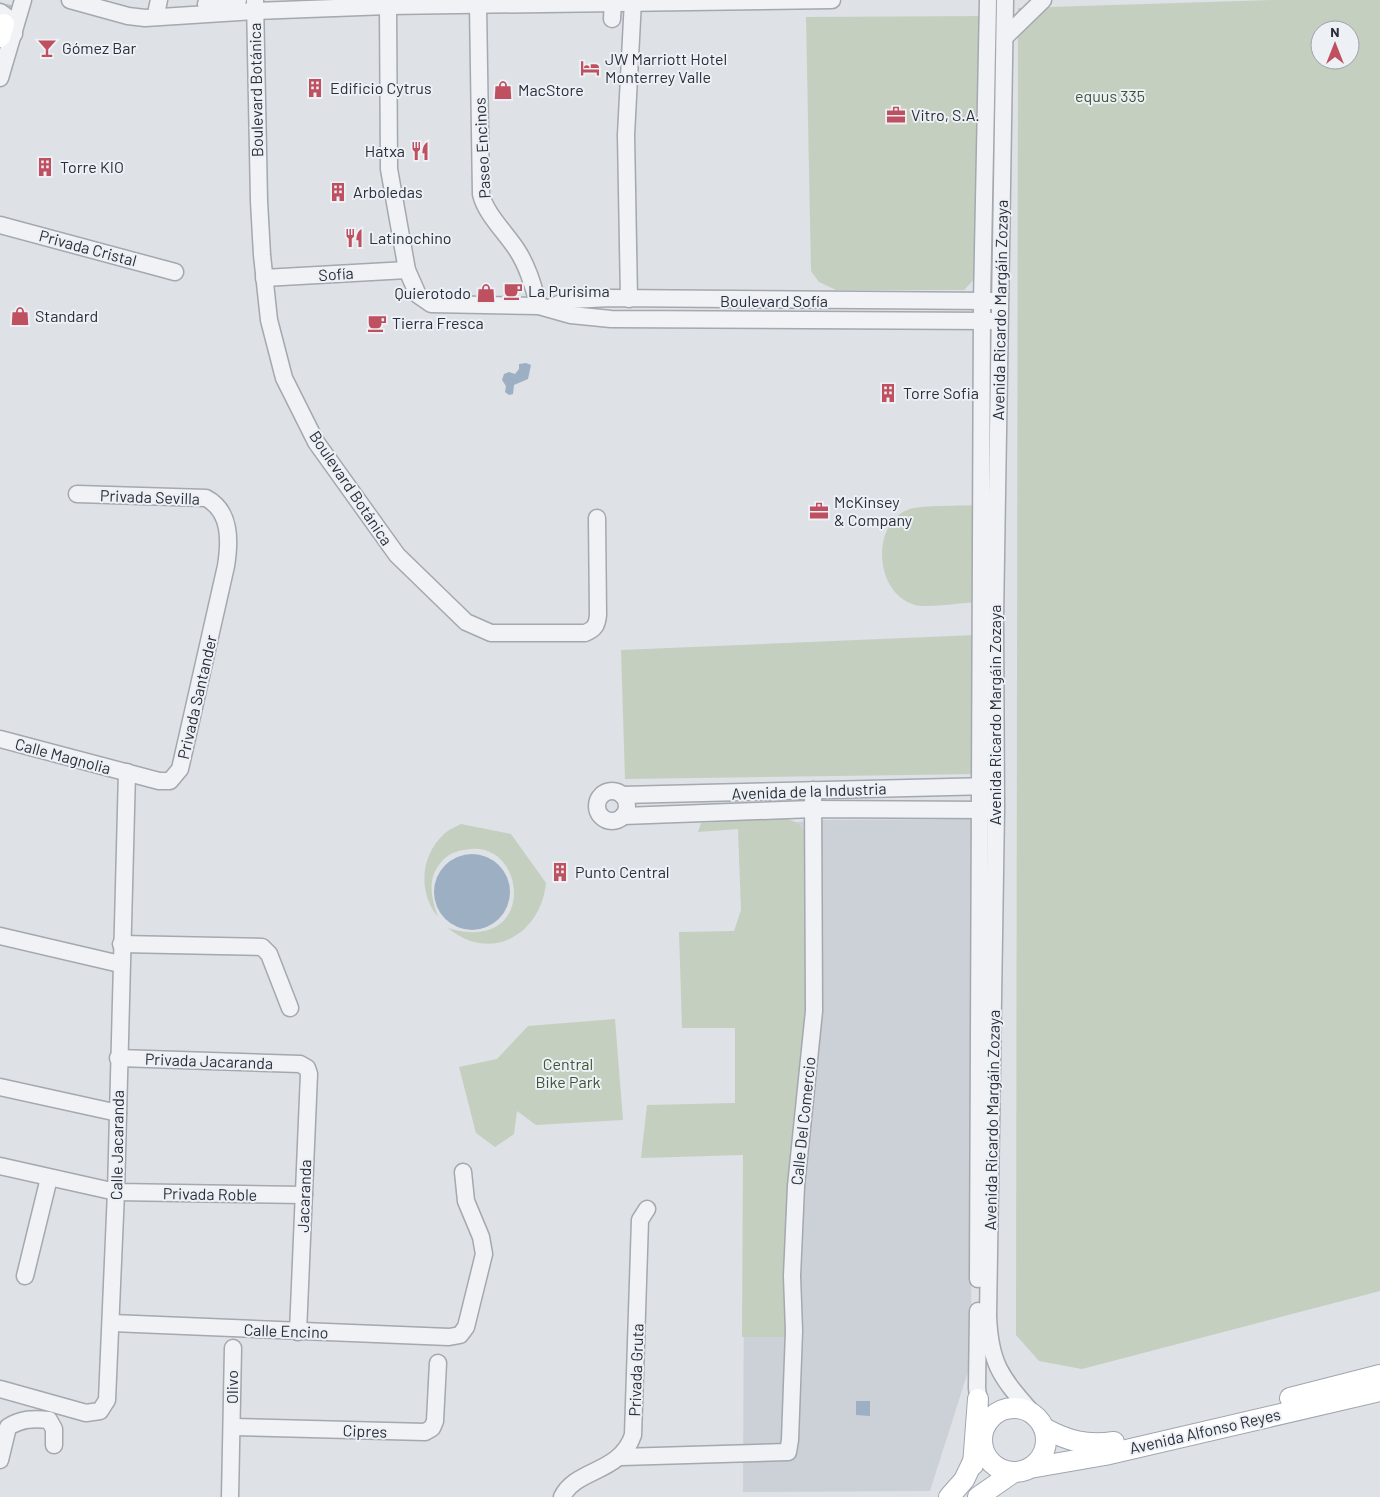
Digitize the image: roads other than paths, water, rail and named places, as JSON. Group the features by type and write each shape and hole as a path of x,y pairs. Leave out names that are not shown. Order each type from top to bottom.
{"main road":[{"name":"Avenida Alfonso Reyes","path":"1039,1422 1079,1444 1104,1443 1380,1375"},
{"name":"Avenida Alfonso Reyes","path":"978,1497 1022,1470 1105,1455 1380,1391"},
{"path":"973,1465 974,1426 978,1400"},
{"path":"949,1497 964,1480 973,1465 983,1435 991,1418 1001,1411 1013,1408 1024,1410 1039,1422 1045,1449 1040,1458 1022,1470 996,1467 984,1452 983,1435"}],"street":[{"path":"0,78 4,27 23,0"},
{"path":"70,0 128,16 145,18 255,5 633,7 832,0"},
{"path":"104,0 139,8 158,4 238,0"},
{"name":"Avenida Ricardo Margáin Zozaya","path":"988,0 982,321 988,786 996,810 989,1337 997,1369 1039,1422"},
{"name":"Avenida Ricardo Margáin Zozaya","path":"983,1435 978,1400 979,810 988,786 995,618 1005,0"},
{"path":"1005,37 1043,0"},
{"name":"Boulevard Botánica","path":"255,5 257,168 264,278 269,320 284,378 316,442 397,556 466,622 491,633 586,633 593,630 597,624 598,615 597,518"},
{"name":"Paseo Encinos","path":"478,5 481,194 485,207 519,253 544,307"},
{"path":"388,6 389,169 409,276"},
{"path":"628,299 626,135 633,7"},
{"name":"Privada Cristal","path":"0,225 175,272"},
{"name":"Boulevard Sofía","path":"409,276 418,295 431,304 544,307 571,315 611,319 999,321"},
{"name":"Sofía","path":"264,278 409,276"},
{"name":"Boulevard Sofía","path":"544,307 569,300 628,299 1000,300"},
{"name":"Privada Sevilla","path":"77,494 206,498 218,508 226,523 229,550 226,566"},
{"name":"Privada Santander","path":"127,772 165,782 174,778 180,769 226,566"},
{"name":"Calle Magnolia","path":"0,739 127,772"},
{"name":"Calle Jacaranda","path":"0,1389 86,1413 100,1411 107,1400 112,1323 120,964 127,772"},
{"name":"Avenida de la Industria","path":"622,796 988,786"},
{"name":"Calle Del Comercio","path":"621,1458 788,1452 794,1332 792,1276 796,1186 813,1029 813,790"},
{"path":"617,792 622,796 627,806 623,816 616,820 607,820 602,817 597,807 601,796 606,793 617,792"},
{"name":"Avenida de la Industria","path":"623,816 813,809 996,810"},
{"path":"0,936 120,964"},
{"path":"121,944 262,946 269,954 290,1008"},
{"name":"Privada Jacaranda","path":"118,1058 300,1064"},
{"name":"Jacaranda","path":"298,1332 309,1074 307,1068 300,1064"},
{"path":"0,1087 118,1113"},
{"name":"Privada Roble","path":"0,1166 116,1192 304,1195"},
{"name":"Calle Encino","path":"112,1323 449,1337 460,1334 466,1327 470,1315 484,1254 481,1237 466,1202 463,1172"},
{"path":"25,1276 49,1178"},
{"name":"Privada Gruta","path":"621,1458 629,1449 633,1435 640,1220 647,1208"},
{"name":"Olivo","path":"230,1497 233,1348"},
{"name":"Cipres","path":"232,1427 424,1432 432,1428 435,1421 438,1363"},
{"path":"0,1460 8,1427 18,1421 34,1418 49,1420 54,1429 54,1445"},
{"path":"562,1497 577,1482 621,1458"}],"water":[{"path":"526,363 531,365 528,379 514,385 513,394 509,395 505,392 506,386 502,380 504,374 509,372 515,374 519,369 519,364"},
{"path":"465,854 479,854 493,860 504,871 510,885 507,907 499,919 479,930 465,930 451,924 440,913 434,899 434,885 440,871 451,860"},
{"path":"856,1401 870,1401 870,1416 856,1415"}],"tunnel":[{"path":"4,24 10,0"}],"place":[{"name":"Gómez Bar","path":"47,48"},
{"name":"JW Marriott Hotel Monterrey Valle","path":"590,68"},
{"name":"Edificio Cytrus","path":"315,88"},
{"name":"MacStore","path":"503,90"},
{"name":"Vitro, S.A.","path":"896,115"},
{"name":"Hatxa","path":"420,151"},
{"name":"Torre KIO","path":"45,167"},
{"name":"Arboledas","path":"338,192"},
{"name":"Latinochino","path":"354,238"},
{"name":"La Purisima","path":"513,291"},
{"name":"Quierotodo","path":"486,293"},
{"name":"Standard","path":"20,316"},
{"name":"Tierra Fresca","path":"377,323"},
{"name":"Torre Sofia","path":"888,393"},
{"name":"McKinsey & Company","path":"819,511"},
{"name":"Punto Central","path":"560,872"}],"park label":[{"name":"equus 335","path":"1110,96"},
{"name":"Central Bike Park","path":"568,1073"}]}
